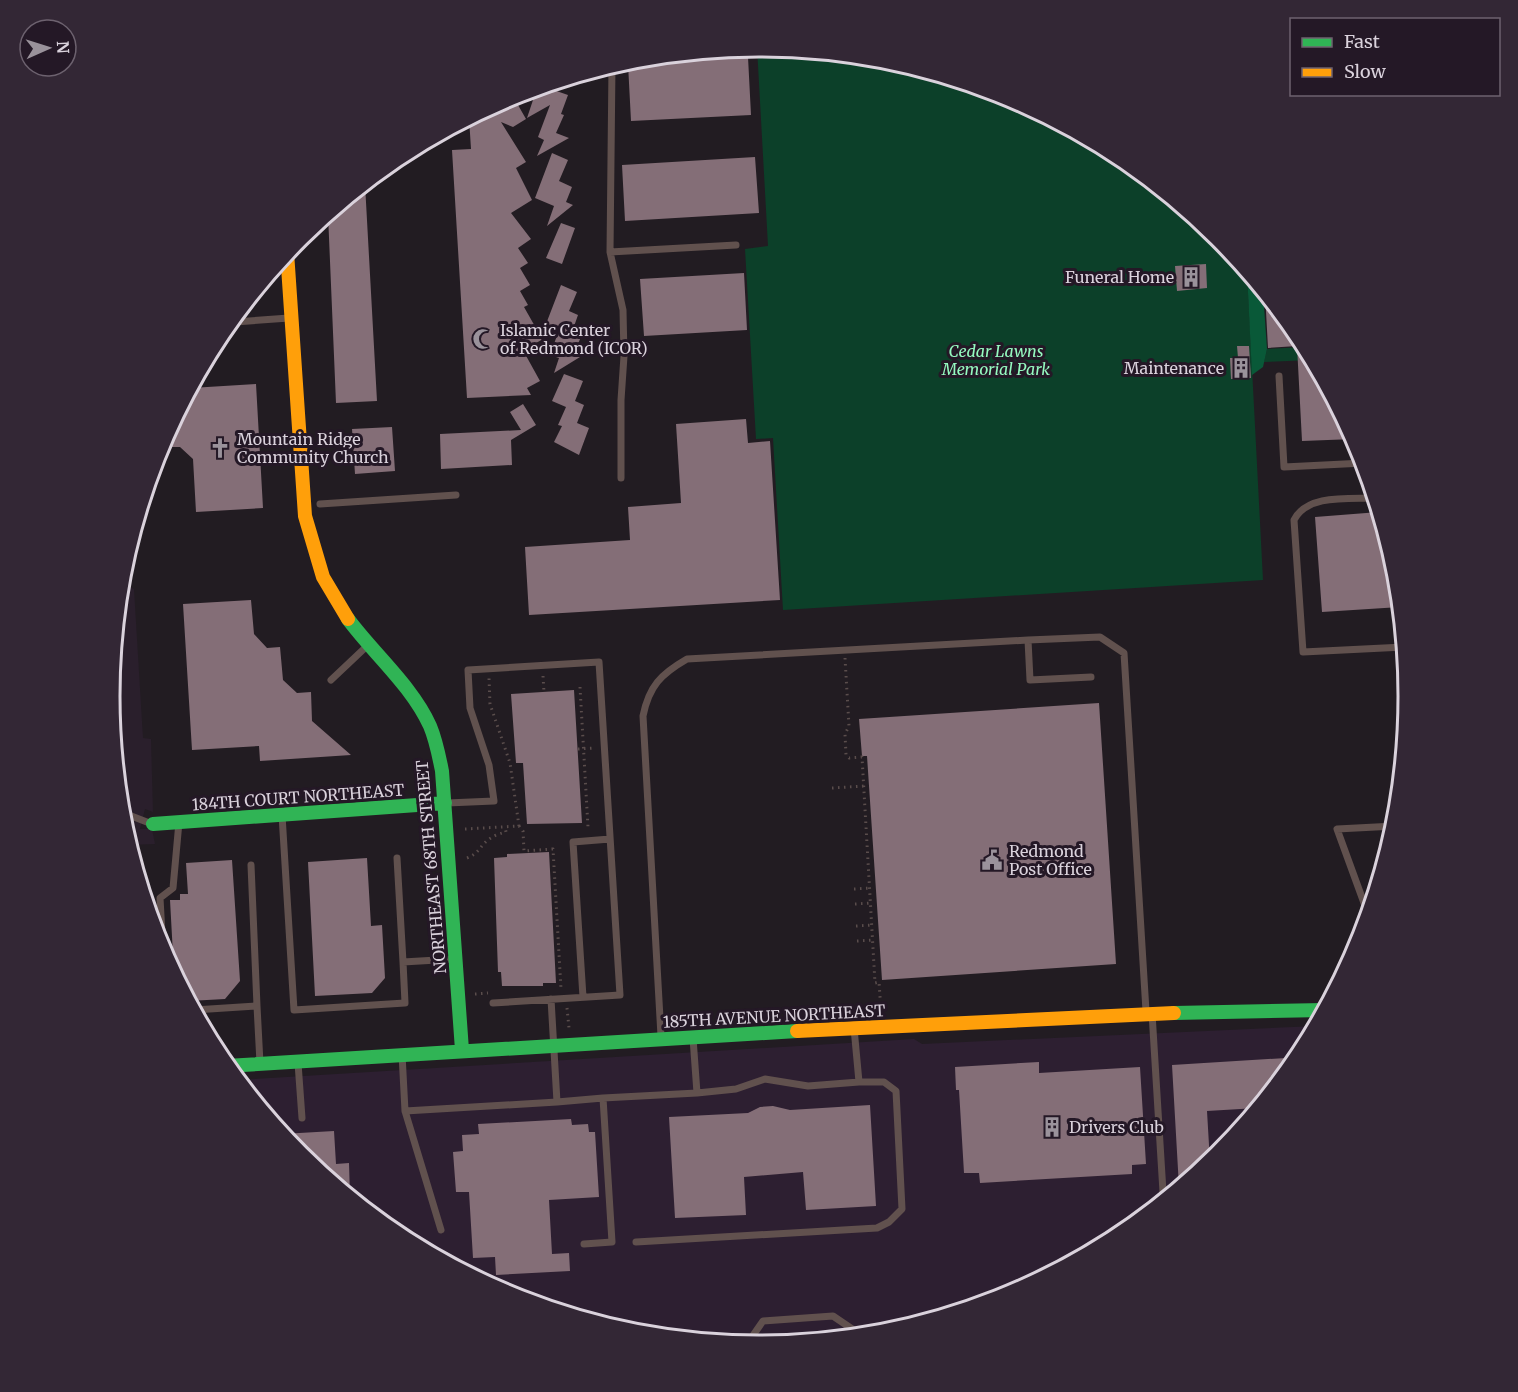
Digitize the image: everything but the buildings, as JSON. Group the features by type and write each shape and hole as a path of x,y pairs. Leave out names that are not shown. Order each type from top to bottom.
{"street":[{"name":"NORTHEAST 68TH STREET","path":"288,265 305,516 313,553 327,587 367,646 426,719 435,740 442,771 462,1050"},
{"name":"184TH COURT NORTHEAST","path":"153,824 445,803"},
{"name":"185TH AVENUE NORTHEAST","path":"238,1065 554,1044 854,1028 1149,1013 1315,1010"}],"lane":[{"path":"612,75 610,252 623,310 621,478"},
{"path":"610,252 736,244"},
{"path":"242,322 292,318"},
{"path":"1279,376 1284,466 1354,463"},
{"path":"320,504 456,495"},
{"path":"1366,498 1331,500 1310,504 1298,512 1294,520 1303,652 1396,647"},
{"path":"661,1039 643,716 647,696 659,679 687,659 1101,637 1124,653 1163,1190"},
{"path":"1028,640 1030,680 1091,677"},
{"path":"331,680 367,646"},
{"path":"445,803 494,801 489,765 470,708 468,670 599,662 620,995 493,1003"},
{"path":"282,815 294,1010 405,1003 397,858"},
{"path":"131,816 153,824"},
{"path":"161,920 160,898 173,888 178,822"},
{"path":"1364,902 1337,829 1385,827"},
{"path":"583,997 573,842 610,839"},
{"path":"251,865 260,1064"},
{"path":"403,962 457,959"},
{"path":"551,999 557,1102"},
{"path":"203,1009 257,1006"},
{"path":"854,1028 859,1082"},
{"path":"693,1038 697,1093"},
{"path":"402,1054 405,1111 441,1230"},
{"path":"298,1061 302,1118"},
{"path":"405,1111 697,1093 736,1089 765,1079 808,1086 884,1082 896,1091 902,1209 889,1222 877,1228 636,1242"},
{"path":"584,1244 612,1242 603,1098"},
{"path":"753,1335 763,1321 833,1317 851,1329"}],"path":[{"path":"845,659 849,726 845,734 846,756 862,757 873,940 880,1011"},
{"path":"543,665 544,692"},
{"path":"580,687 588,827"},
{"path":"578,749 604,748"},
{"path":"832,788 864,786"},
{"path":"519,826 523,831 524,851 553,849 560,989"},
{"path":"467,858 479,850 486,839 506,832 505,827"},
{"path":"854,889 870,888"},
{"path":"855,904 871,903"},
{"path":"856,926 872,925"},
{"path":"857,941 873,940"},
{"path":"475,994 493,993"},
{"path":"568,1017 569,1030"}],"shaded area":[{"path":"129,587 134,589 143,738 151,739 153,812 145,809 140,829 152,829 155,844 138,845 125,779 120,696 121,654"},
{"path":"1305,1026 1266,1085 1211,1148 1148,1203 1078,1249 1042,1269 964,1301 884,1323 801,1334 717,1334 634,1323 554,1301 476,1269 439,1249 370,1203 307,1148 248,1079 914,1039 922,1044"}],"green space":[{"name":"Cedar Lawns Memorial Park","path":"758,57 842,62 884,69 964,91 1042,123 1114,165 1180,216 1211,244 1248,285 1263,580 783,610 773,438 756,439 745,249 768,246"},
{"path":"1248,285 1264,304 1267,349 1263,367 1252,375"},
{"path":"1294,348 1302,360 1264,362 1267,349"}],"traffic: fast":[{"path":"348,619 413,697 430,726 436,742 442,771 462,1050"},
{"path":"153,824 445,803"},
{"path":"1174,1013 1315,1010"},
{"path":"238,1065 797,1031"}],"traffic: slow":[{"path":"288,265 305,516 323,577 348,619"},
{"path":"797,1031 1174,1013"}],"place":[{"name":"Funeral Home","path":"1191,277"},
{"name":"Islamic Center of Redmond (ICOR)","path":"483,339"},
{"name":"Maintenance","path":"1241,368"},
{"name":"Mountain Ridge Community Church","path":"220,448"},
{"name":"Redmond Post Office","path":"992,860"},
{"name":"Drivers Club","path":"1052,1127"}]}
